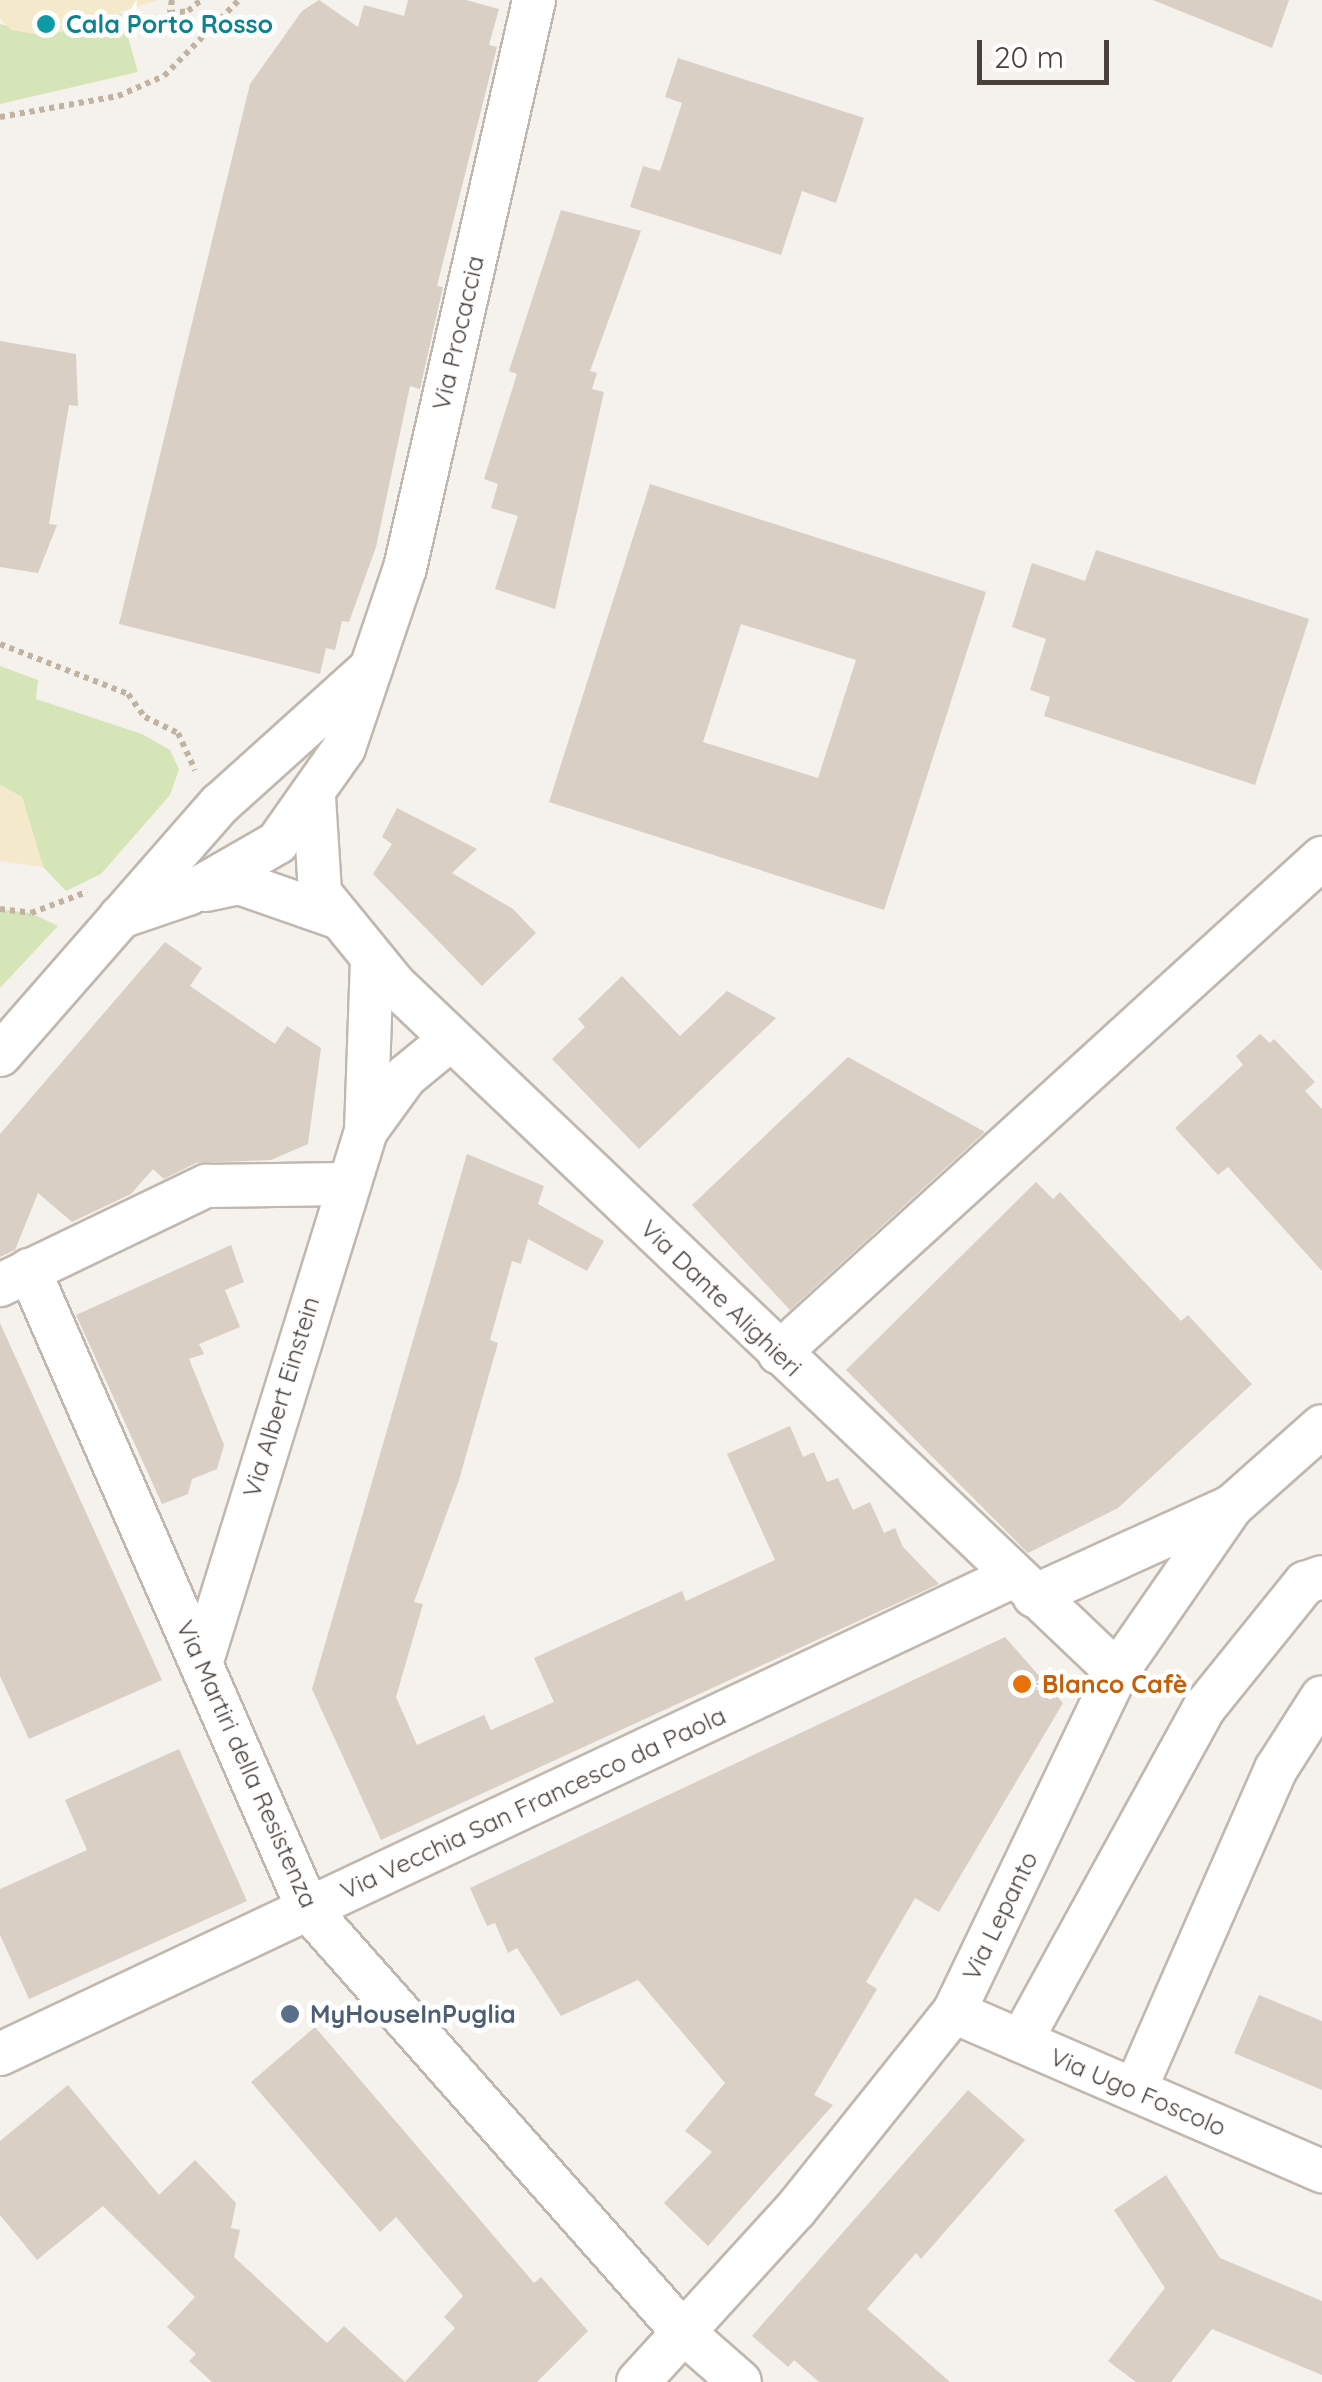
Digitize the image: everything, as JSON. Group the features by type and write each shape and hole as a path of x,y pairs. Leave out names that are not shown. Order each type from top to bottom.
{"street":[{"name":"Via Procaccia","path":"112,904 188,894 267,844 314,797 344,748 404,568 534,0"},
{"name":"Via Procaccia","path":"0,1056 112,904 182,850 254,773 375,664"},
{"path":"254,773 267,844 304,884"},
{"path":"304,884 314,797"},
{"path":"182,850 214,836 267,844"},
{"path":"778,1353 1322,858"},
{"path":"188,894 239,883 304,884"},
{"name":"Via Dante Alighieri","path":"304,884 451,1039 1023,1587 1117,1672"},
{"path":"366,1131 372,959"},
{"path":"366,1131 406,1076 451,1039"},
{"name":"Via Albert Einstein","path":"201,1664 345,1184 366,1131"},
{"path":"14,1278 206,1186 345,1184"},
{"name":"Via Martiri della Resistenza","path":"14,1278 201,1664 308,1909 682,2331 740,2382"},
{"name":"Via Lepanto","path":"638,2382 796,2209 954,2012 1117,1672 1232,1506 1322,1426"},
{"name":"Via Vecchia San Francesco da Paola","path":"0,2054 308,1909 1023,1587 1232,1506"},
{"path":"1021,2041 1204,1708 1305,1583 1322,1577"},
{"path":"1135,2090 1276,1769 1322,1697"},
{"name":"Via Ugo Foscolo","path":"954,2012 1322,2172"}],"path":[{"path":"172,0 170,13 188,11 201,0"},
{"path":"0,117 118,96 164,76 240,0"},
{"path":"0,644 128,694 145,718 178,733 189,748 195,787"},
{"path":"0,909 31,913 80,892 112,904"}],"green space":[{"path":"121,13 138,72 0,104 0,24 46,36"},
{"path":"0,666 38,680 36,699 142,734 170,750 179,769 170,795 101,874 66,891 43,867 22,797 0,785"},
{"path":"0,909 31,913 58,926 0,988"}],"sand":[{"name":"Cala Porto Rosso","path":"0,0 158,0 46,36 11,30 0,18"},
{"path":"0,785 22,797 43,867 0,861"}],"building":[{"path":"319,0 358,27 364,5 404,16 408,0 466,0 499,9 489,45 497,47 437,286 443,287 420,389 410,386 376,547 349,622 342,621 335,650 326,648 320,674 119,624 250,84 302,11"},
{"path":"1153,0 1289,0 1272,48"},
{"path":"678,58 864,118 836,203 802,191 781,255 630,207 643,166 660,171 682,103 665,97"},
{"path":"561,210 641,231 590,371 597,373 592,389 604,392 555,609 495,589 518,516 491,508 498,484 484,479 517,374 509,371"},
{"path":"0,341 76,354 78,406 69,405 49,524 57,525 38,573 0,567"},
{"path":"650,484 986,592 884,910 549,802","holes":["741,624 856,660 818,778 703,742"]},
{"path":"1096,550 1309,619 1255,785 1044,716 1050,697 1030,690 1046,639 1012,627 1032,563 1085,581"},
{"path":"397,808 477,849 452,873 513,909 536,933 482,986 373,874 392,844 382,837"},
{"path":"165,942 202,968 190,986 222,1008 275,1044 287,1026 321,1048 308,1144 271,1160 196,1163 164,1179 153,1169 131,1194 72,1222 38,1193 15,1250 0,1257 0,1134"},
{"path":"622,976 680,1036 727,991 776,1018 639,1149 552,1059 585,1027 578,1019"},
{"path":"1260,1034 1270,1043 1274,1039 1315,1082 1305,1091 1322,1109 1322,1271 1228,1167 1218,1175 1175,1128 1243,1065 1236,1056"},
{"path":"848,1057 985,1132 790,1310 692,1205"},
{"path":"467,1154 544,1186 538,1204 604,1241 587,1271 528,1239 521,1264 512,1261 490,1340 498,1343 459,1480 414,1602 423,1604 396,1697 417,1745 484,1715 491,1730 554,1702 534,1658 682,1591 686,1601 775,1560 727,1454 790,1426 803,1457 814,1452 827,1482 838,1478 853,1510 870,1502 884,1533 895,1528 903,1547 939,1584 381,1840 312,1689"},
{"path":"1036,1182 1053,1199 1060,1192 1181,1321 1188,1315 1252,1384 1118,1508 1028,1553 846,1370"},
{"path":"231,1245 244,1282 225,1290 240,1327 199,1344 204,1354 189,1359 224,1445 217,1469 192,1479 188,1494 162,1504 76,1315"},
{"path":"0,1323 162,1680 29,1739 0,1676"},
{"path":"1005,1637 1063,1703 939,1912 915,1898 866,1982 877,1989 814,2095 833,2105 708,2246 664,2203 712,2152 685,2131 725,2083 638,1980 561,2016 517,1948 508,1953 495,1923 487,1926 470,1888"},
{"path":"179,1749 247,1901 29,1999 0,1935 0,1889 87,1850 65,1800"},
{"path":"1259,1995 1322,2021 1322,2090 1234,2053"},
{"path":"315,2027 534,2283 541,2277 588,2331 537,2382 405,2382 455,2328 444,2317 463,2296 396,2217 380,2232 251,2082"},
{"path":"68,2085 159,2195 195,2160 236,2203 231,2228 240,2230 234,2257 327,2343 344,2326 405,2382 212,2382 189,2361 196,2354 167,2327 195,2297 103,2206 37,2260 0,2215 0,2141"},
{"path":"968,2090 1025,2140 921,2259 916,2253 867,2309 950,2382 819,2382 794,2360 788,2367 752,2336"},
{"path":"1166,2175 1220,2258 1322,2301 1322,2375 1212,2329 1171,2382 1136,2382 1108,2361 1165,2288 1114,2210"}],"place":[{"name":"Cala Porto Rosso","path":"46,24"},
{"name":"Blanco Cafè","path":"1022,1684"},
{"name":"MyHouseInPuglia","path":"290,2014"}]}
